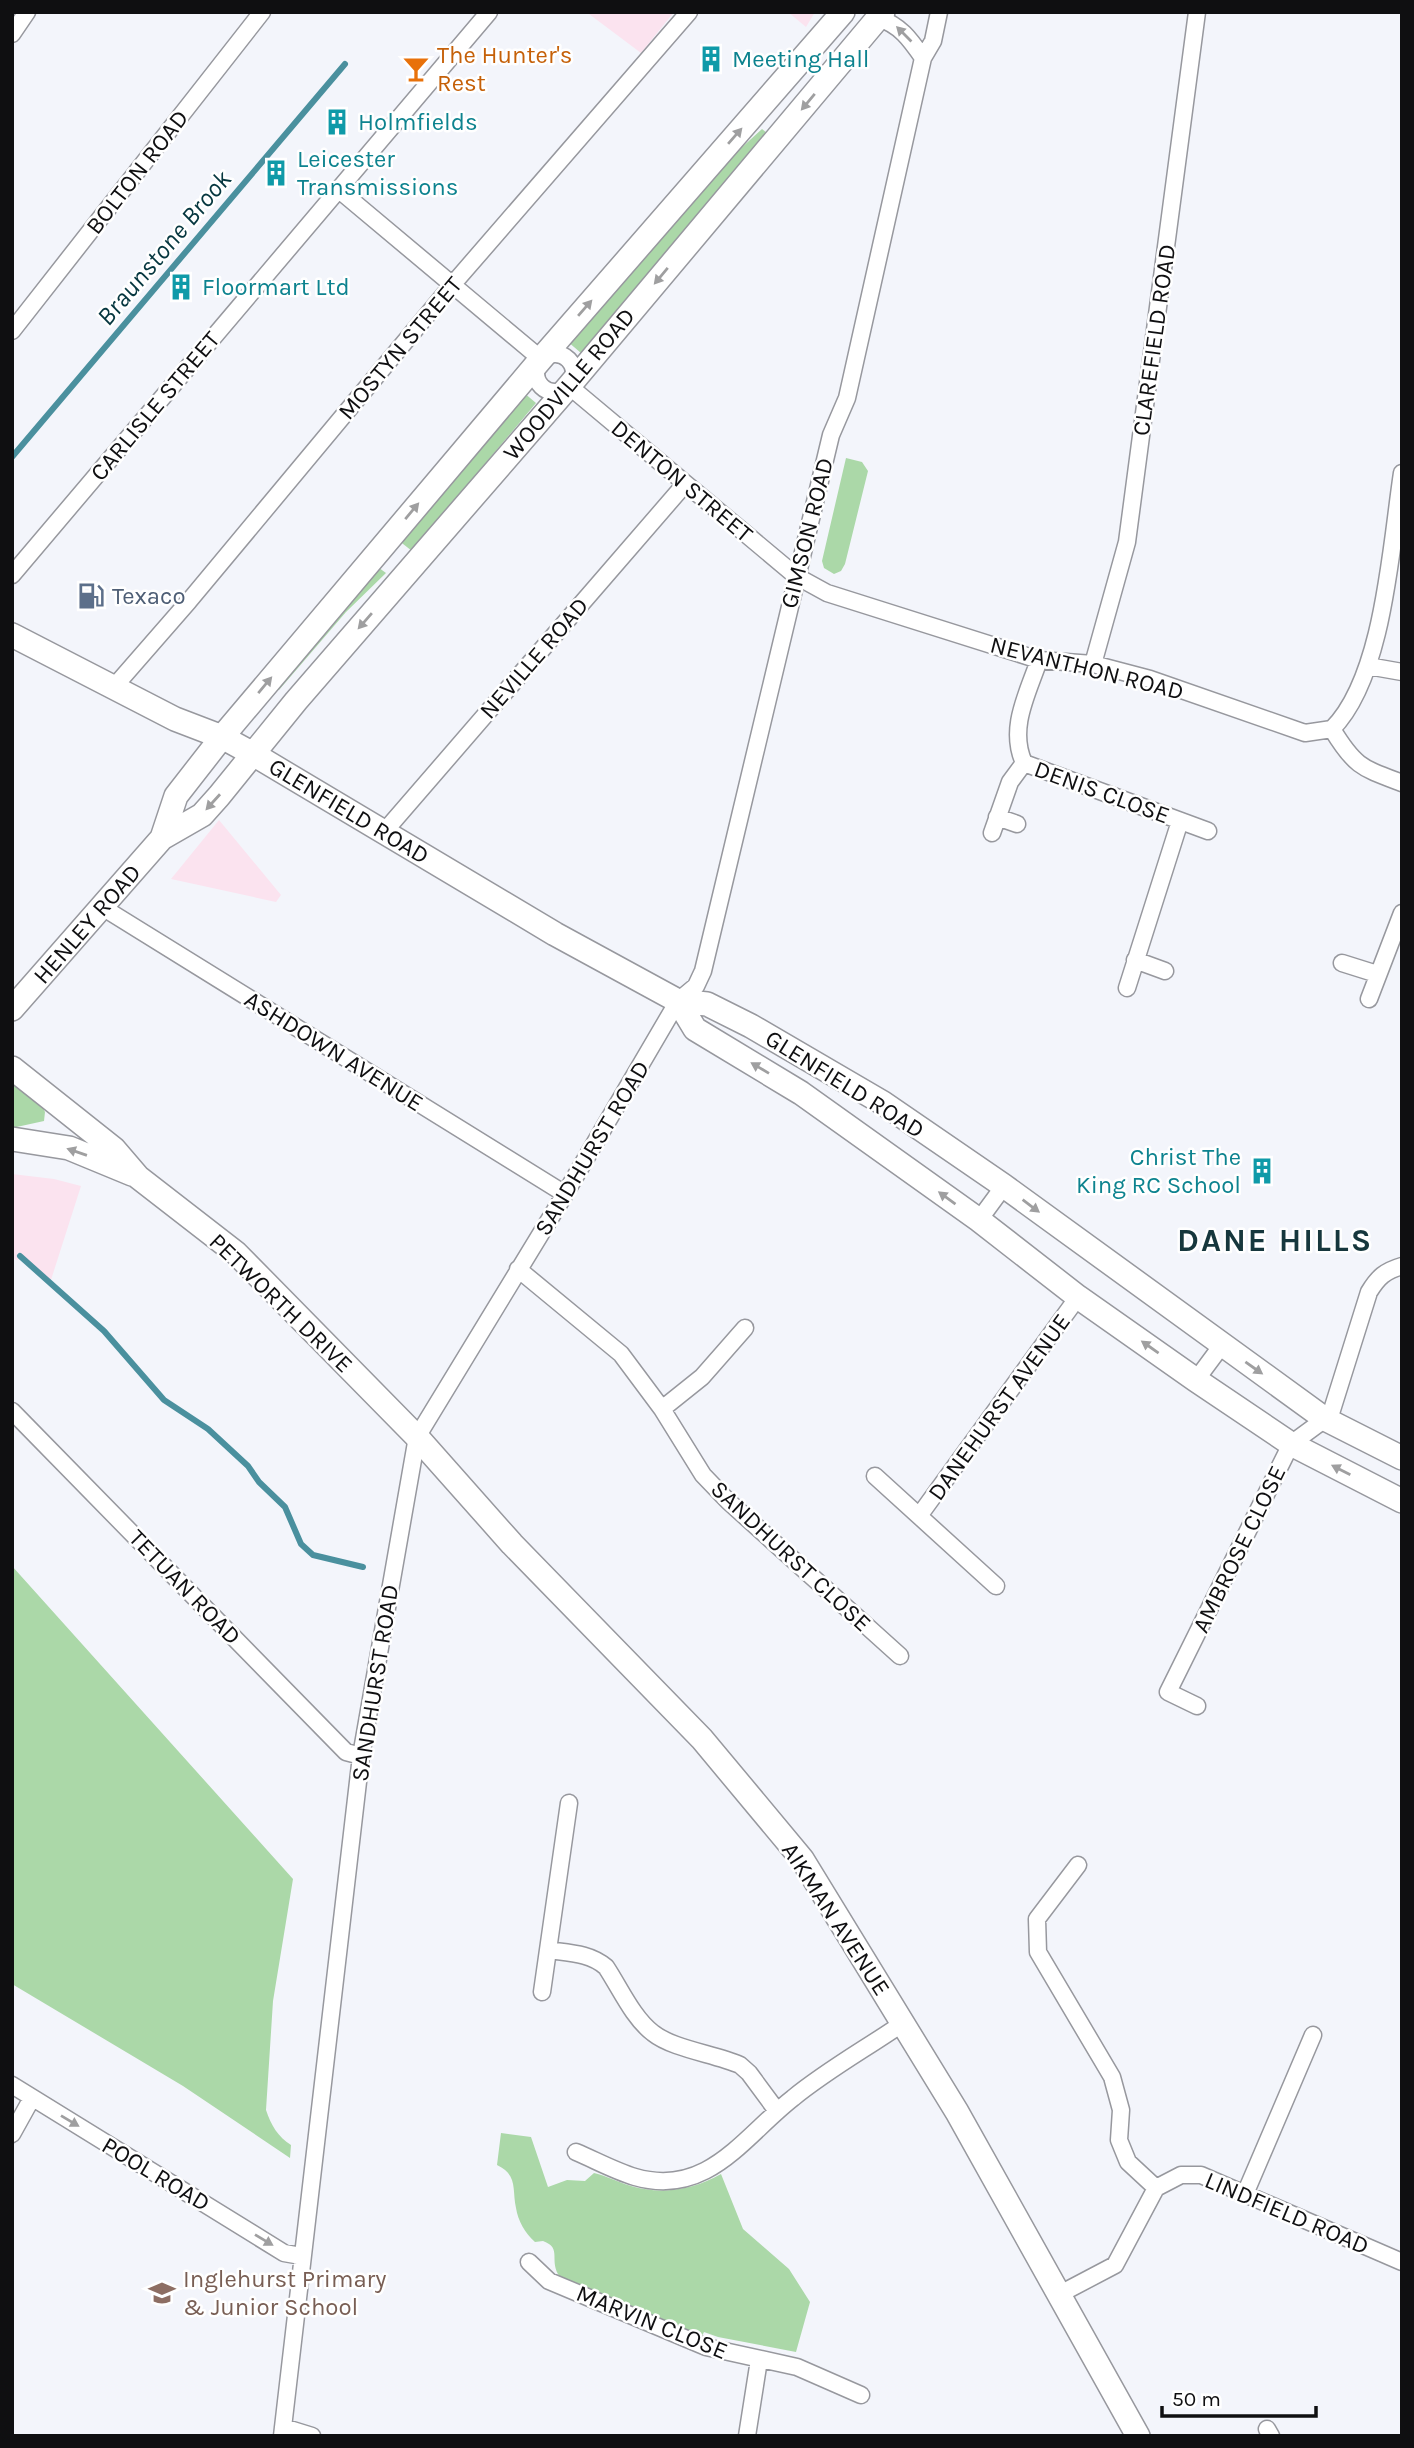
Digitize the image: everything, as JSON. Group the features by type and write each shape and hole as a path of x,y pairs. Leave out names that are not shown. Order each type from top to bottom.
{"street":[{"path":"12,34 27,12"},
{"name":"BOLTON ROAD","path":"12,331 262,12"},
{"name":"CARLISLE STREET","path":"12,575 489,12"},
{"name":"MOSTYN STREET","path":"114,687 453,284 689,12"},
{"name":"GIMSON ROAD","path":"678,1001 696,986 703,971 831,435 847,398 923,58 933,41 939,12"},
{"name":"CLAREFIELD ROAD","path":"1093,664 1127,542 1197,12"},
{"name":"WOODVILLE ROAD","path":"222,737 541,359 838,15"},
{"path":"881,15 906,34 923,58"},
{"name":"WOODVILLE ROAD","path":"253,754 569,386 881,15"},
{"path":"338,189 541,359"},
{"path":"552,353 565,356 574,373 569,386 559,392 541,387 537,382 535,370 541,359 552,353"},
{"name":"DENTON STREET","path":"569,386 796,576"},
{"path":"1402,472 1380,620 1368,666 1344,716 1332,729 1346,753 1363,768 1402,783"},
{"name":"NEVILLE ROAD","path":"384,832 685,484"},
{"path":"383,545 410,570"},
{"name":"NEVANTHON ROAD","path":"796,576 827,593 1039,660 1093,664 1150,679 1305,733 1332,729"},
{"name":"GLENFIELD ROAD","path":"12,635 175,719 222,737 555,934 678,1001 707,1004 751,1026 883,1103 1004,1186 1325,1419 1402,1458"},
{"name":"DENIS CLOSE","path":"1039,660 1017,728 1019,751 1024,763 1208,831"},
{"path":"1368,666 1402,672"},
{"name":"HENLEY ROAD","path":"162,838 176,796 222,737"},
{"name":"HENLEY ROAD","path":"12,1009 162,838 202,815 253,754"},
{"name":"DENIS CLOSE","path":"1017,824 995,825 1010,782 1024,763"},
{"name":"DENIS CLOSE","path":"1128,988 1180,821"},
{"name":"ASHDOWN AVENUE","path":"102,907 565,1195"},
{"path":"1369,999 1402,913"},
{"path":"1135,960 1166,971"},
{"path":"1342,963 1377,974"},
{"name":"GLENFIELD ROAD","path":"678,1001 695,1030 801,1093 979,1220 1078,1297 1196,1380 1291,1444 1402,1501"},
{"name":"SANDHURST ROAD","path":"282,2432 361,1756 417,1437 565,1195 678,1001"},
{"name":"PETWORTH DRIVE","path":"12,1068 114,1149 138,1177 236,1253 417,1437"},
{"path":"45,1143 65,1108"},
{"name":"PETWORTH DRIVE","path":"12,1139 45,1143 97,1158 138,1177"},
{"path":"979,1220 1004,1186"},
{"path":"1325,1419 1332,1410 1369,1292 1377,1278 1388,1270 1402,1266"},
{"name":"SANDHURST CLOSE","path":"518,1269 621,1354 662,1409 703,1475 727,1501 900,1656"},
{"name":"DANEHURST AVENUE","path":"919,1516 1078,1297"},
{"path":"662,1409 702,1377 745,1328"},
{"path":"1196,1380 1222,1345"},
{"name":"TETUAN ROAD","path":"12,1411 346,1752 361,1756"},
{"name":"AMBROSE CLOSE","path":"1197,1706 1168,1692 1291,1444 1325,1419"},
{"name":"AIKMAN AVENUE","path":"417,1437 512,1544 702,1739 802,1859 957,2112 1138,2436"},
{"name":"DANEHURST AVENUE","path":"875,1476 996,1586"},
{"path":"542,1992 569,1803"},
{"path":"1058,2295 1115,2265 1156,2188 1128,2162 1119,2140 1121,2110 1112,2077 1038,1952 1037,1919 1078,1865"},
{"path":"548,1950 598,1960 607,1967 641,2020 653,2033 665,2041 740,2065 749,2073 777,2112"},
{"path":"576,2152 636,2177 683,2179 701,2174 720,2163 794,2097 903,2023"},
{"path":"1245,2194 1313,2035"},
{"name":"POOL ROAD","path":"12,2085 284,2253 301,2256"},
{"path":"12,2134 32,2098"},
{"name":"LINDFIELD ROAD","path":"1156,2188 1181,2175 1201,2175 1402,2262"},
{"name":"MARVIN CLOSE","path":"529,2262 549,2281 706,2347 797,2367 861,2395"},
{"path":"747,2436 758,2360"},
{"path":"282,2432 312,2436"}],"shaded area":[{"path":"674,12 641,53 589,14"},
{"path":"788,12 815,12 806,27"},
{"path":"219,820 281,895 276,902 171,879"},
{"path":"12,1174 54,1179 81,1186 50,1283 20,1257 18,1260 12,1259"}],"green space":[{"path":"762,129 767,133 581,353 567,341 694,191"},
{"path":"523,392 536,403 412,551 398,540"},
{"path":"846,458 862,462 868,471 845,564 841,571 834,574 824,568 822,561"},
{"path":"375,565 386,573 346,612 279,690 274,686"},
{"path":"12,1082 42,1106 45,1112 44,1121 12,1128"},
{"path":"12,1566 293,1879 273,2001 266,2110 276,2130 291,2145 290,2158 183,2086 12,1984"},
{"path":"501,2133 531,2137 548,2187 567,2180 585,2181 594,2173 642,2189 665,2190 699,2184 721,2174 743,2229 789,2269 810,2302 796,2352 704,2332 701,2338 560,2277 552,2247 543,2241 535,2242 520,2222 511,2178 497,2165"}],"waterway":[{"name":"Braunstone Brook","path":"12,457 345,64"},
{"path":"20,1256 104,1331 164,1400 208,1429 248,1466 259,1482 285,1507 301,1544 313,1555 363,1567"}],"place":[{"name":"Meeting Hall","path":"711,59"},
{"name":"The Hunter's Rest","path":"416,69"},
{"name":"Holmfields","path":"337,122"},
{"name":"Leicester Transmissions","path":"276,173"},
{"name":"Floormart Ltd","path":"181,287"},
{"name":"Texaco","path":"91,596"},
{"name":"Christ The King RC School","path":"1262,1171"},
{"name":"Inglehurst Primary & Junior School","path":"162,2293"}],"district":[{"name":"DANE HILLS","path":"1275,1240"}]}
